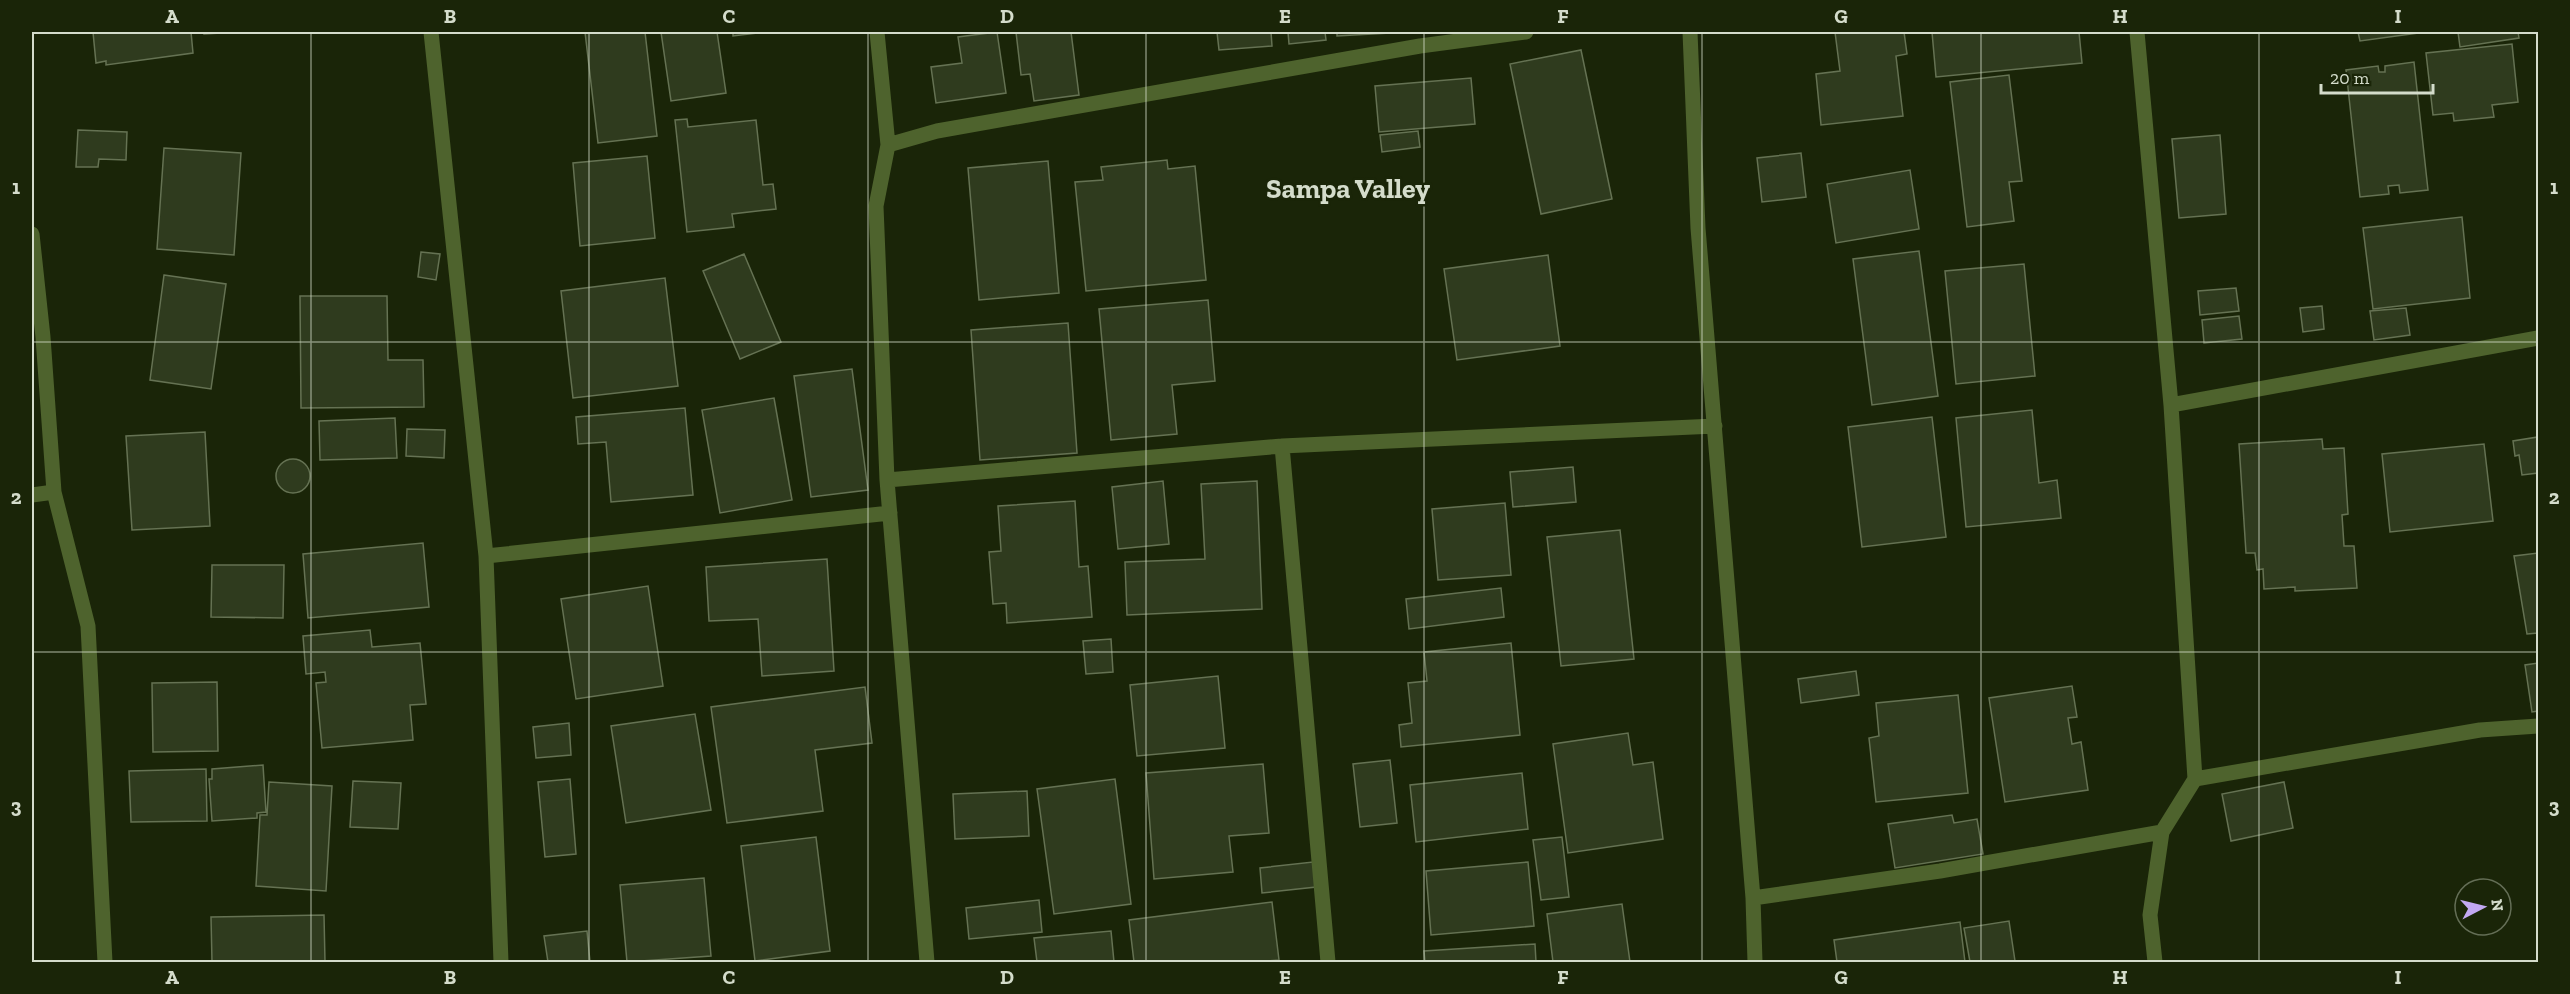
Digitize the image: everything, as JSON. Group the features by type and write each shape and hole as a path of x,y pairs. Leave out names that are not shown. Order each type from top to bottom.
{"street":[{"path":"431,32 486,556 501,963"},
{"path":"877,32 888,145 876,206 887,480 927,963"},
{"path":"888,145 937,132 1078,106 1420,46 1526,32"},
{"path":"1690,32 1698,228 1753,898 1755,963"},
{"path":"2137,32 2171,405 2195,779 2162,832 2150,915 2155,963"},
{"path":"32,234 54,492 88,626 105,963"},
{"path":"2171,405 2538,338"},
{"path":"887,480 1282,446 1715,426"},
{"path":"1282,446 1328,963"},
{"path":"32,495 54,492"},
{"path":"486,556 890,513"},
{"path":"2195,779 2480,730 2538,726"},
{"path":"1753,898 1940,872 2162,832"}],"building":[{"path":"93,32 191,32 193,53 106,65 106,61 96,63"},
{"path":"204,32 240,32 204,34"},
{"path":"585,32 645,32 657,136 598,143"},
{"path":"661,32 717,32 726,93 671,101"},
{"path":"733,32 767,32 733,36"},
{"path":"997,32 1006,93 936,103 931,67 962,63 958,37"},
{"path":"1016,32 1071,32 1079,95 1034,101 1030,74 1021,75"},
{"path":"1217,32 1271,32 1272,46 1219,50"},
{"path":"1288,32 1325,32 1326,40 1289,44"},
{"path":"1337,32 1390,32 1390,33 1337,36"},
{"path":"1835,32 1904,32 1907,54 1896,56 1903,116 1821,125 1816,74 1840,71"},
{"path":"1932,32 2079,32 2082,63 1936,77"},
{"path":"2358,32 2426,32 2360,41"},
{"path":"2458,32 2518,32 2519,38 2460,47"},
{"path":"2512,44 2518,102 2492,105 2494,117 2454,121 2453,113 2433,115 2426,53"},
{"path":"1581,50 1612,199 1541,214 1510,64"},
{"path":"2414,62 2428,190 2400,193 2399,185 2388,186 2389,194 2360,197 2346,70 2378,66 2379,72 2385,72 2385,66"},
{"path":"2009,75 2022,181 2009,182 2014,221 1967,227 1950,82"},
{"path":"1471,78 1475,124 1379,132 1375,86"},
{"path":"687,119 688,127 756,120 763,185 773,184 776,209 732,214 734,227 687,232 675,120"},
{"path":"78,130 127,132 126,160 99,159 98,167 76,167"},
{"path":"1418,131 1420,147 1382,152 1380,135"},
{"path":"2220,135 2226,214 2179,218 2172,139"},
{"path":"164,148 241,153 234,255 157,249"},
{"path":"1801,153 1806,197 1762,202 1757,158"},
{"path":"647,156 655,238 580,246 573,163"},
{"path":"1167,160 1168,169 1195,166 1206,280 1086,291 1075,182 1103,180 1101,167"},
{"path":"1048,161 1059,293 979,300 968,168"},
{"path":"1910,170 1919,229 1836,243 1827,184"},
{"path":"2462,217 2470,298 2373,309 2363,228"},
{"path":"1919,251 1938,396 1872,405 1853,259"},
{"path":"421,252 440,254 436,280 418,277"},
{"path":"744,254 781,342 740,359 703,271"},
{"path":"1548,255 1560,346 1457,360 1444,269"},
{"path":"2024,264 2035,376 1956,384 1945,271"},
{"path":"164,275 226,284 211,389 150,380"},
{"path":"665,278 678,386 573,398 561,291"},
{"path":"2236,288 2239,311 2200,315 2198,291"},
{"path":"300,296 387,296 388,360 423,360 424,407 301,408"},
{"path":"1208,300 1215,381 1172,385 1177,434 1111,440 1099,309"},
{"path":"2322,306 2324,329 2303,332 2300,308"},
{"path":"2406,308 2410,335 2374,340 2370,311"},
{"path":"2239,316 2242,339 2204,343 2202,320"},
{"path":"1068,323 1077,453 980,460 971,330"},
{"path":"852,369 868,490 811,497 794,376"},
{"path":"774,398 792,500 720,513 702,410"},
{"path":"685,408 693,495 611,502 606,442 578,444 576,417"},
{"path":"2032,410 2039,483 2057,480 2061,518 1966,527 1956,418"},
{"path":"1932,417 1946,537 1862,547 1848,427"},
{"path":"395,418 397,458 320,460 319,421"},
{"path":"407,429 445,430 444,458 406,456"},
{"path":"205,432 210,526 132,530 126,436"},
{"path":"2538,437 2538,473 2522,475 2519,455 2515,456 2513,441"},
{"path":"2322,439 2323,449 2344,448 2348,514 2342,515 2344,546 2354,546 2357,588 2295,591 2295,587 2264,589 2263,569 2257,570 2255,553 2246,553 2239,444"},
{"path":"2484,444 2493,521 2390,532 2382,454"},
{"path":"293,459 305,464 310,476 305,488 293,493 281,488 276,476 281,464"},
{"path":"1573,467 1576,502 1513,507 1510,472"},
{"path":"1163,481 1169,544 1118,549 1112,487"},
{"path":"1257,481 1262,609 1127,615 1125,562 1205,559 1201,484"},
{"path":"1075,501 1079,567 1088,566 1092,617 1007,623 1006,603 993,604 989,552 1001,551 998,506"},
{"path":"1505,503 1511,575 1438,580 1432,509"},
{"path":"1620,530 1634,659 1561,666 1547,537"},
{"path":"423,543 429,607 308,618 303,554"},
{"path":"2538,553 2538,633 2527,634 2514,556"},
{"path":"827,559 834,671 762,676 758,619 709,621 706,567"},
{"path":"212,565 284,565 283,618 211,617"},
{"path":"648,586 663,686 576,699 561,599"},
{"path":"1501,588 1504,617 1409,629 1406,599"},
{"path":"370,630 372,647 420,643 426,704 410,705 413,740 322,748 316,683 326,682 325,672 306,674 303,636"},
{"path":"1111,639 1113,672 1086,674 1083,641"},
{"path":"1511,643 1520,735 1401,747 1399,725 1412,723 1408,683 1427,681 1424,652"},
{"path":"2538,663 2538,711 2532,712 2525,665"},
{"path":"1856,671 1859,695 1801,703 1798,679"},
{"path":"1218,676 1225,748 1137,756 1130,685"},
{"path":"217,682 218,751 153,752 152,683"},
{"path":"2072,686 2077,717 2068,718 2072,744 2081,742 2088,790 2005,802 1989,698"},
{"path":"865,687 872,743 815,750 823,811 727,823 711,707"},
{"path":"1958,695 1968,793 1876,802 1869,738 1879,736 1876,703"},
{"path":"695,714 711,810 626,823 611,726"},
{"path":"569,723 571,755 536,758 533,727"},
{"path":"1628,733 1633,765 1653,762 1663,839 1568,853 1553,744"},
{"path":"1390,760 1397,823 1360,827 1353,764"},
{"path":"1263,764 1269,833 1229,836 1233,872 1154,879 1146,773"},
{"path":"263,765 266,812 257,813 257,818 212,821 209,779 212,779 212,769"},
{"path":"206,769 207,821 131,822 129,771"},
{"path":"1522,773 1528,829 1416,842 1410,785"},
{"path":"570,779 576,854 545,857 538,782"},
{"path":"1115,779 1131,904 1054,914 1037,789"},
{"path":"353,781 401,783 398,829 350,827"},
{"path":"269,782 332,786 326,891 256,886 260,815 267,815"},
{"path":"2284,782 2293,828 2231,841 2222,794"},
{"path":"1027,791 1029,836 955,839 953,794"},
{"path":"1952,815 1954,823 1977,819 1983,854 1895,868 1888,824"},
{"path":"816,837 830,951 755,961 741,846"},
{"path":"1562,837 1569,897 1541,900 1533,840"},
{"path":"1313,862 1316,887 1262,893 1260,868"},
{"path":"1528,862 1534,926 1431,935 1426,871"},
{"path":"704,878 711,956 627,962 620,885"},
{"path":"1039,900 1042,932 969,939 966,908"},
{"path":"1272,902 1279,960 1134,962 1129,920"},
{"path":"1622,904 1630,962 1553,962 1547,914"},
{"path":"324,915 325,962 212,962 211,917"},
{"path":"2009,921 2015,961 1970,962 1964,928"},
{"path":"1960,922 1965,962 1837,962 1834,940"},
{"path":"587,931 590,962 548,962 544,936"},
{"path":"1111,931 1114,962 1037,962 1034,938"},
{"path":"1535,944 1536,962 1425,962 1424,951"}],"district":[{"name":"Sampa Valley","path":"1348,188"}]}
